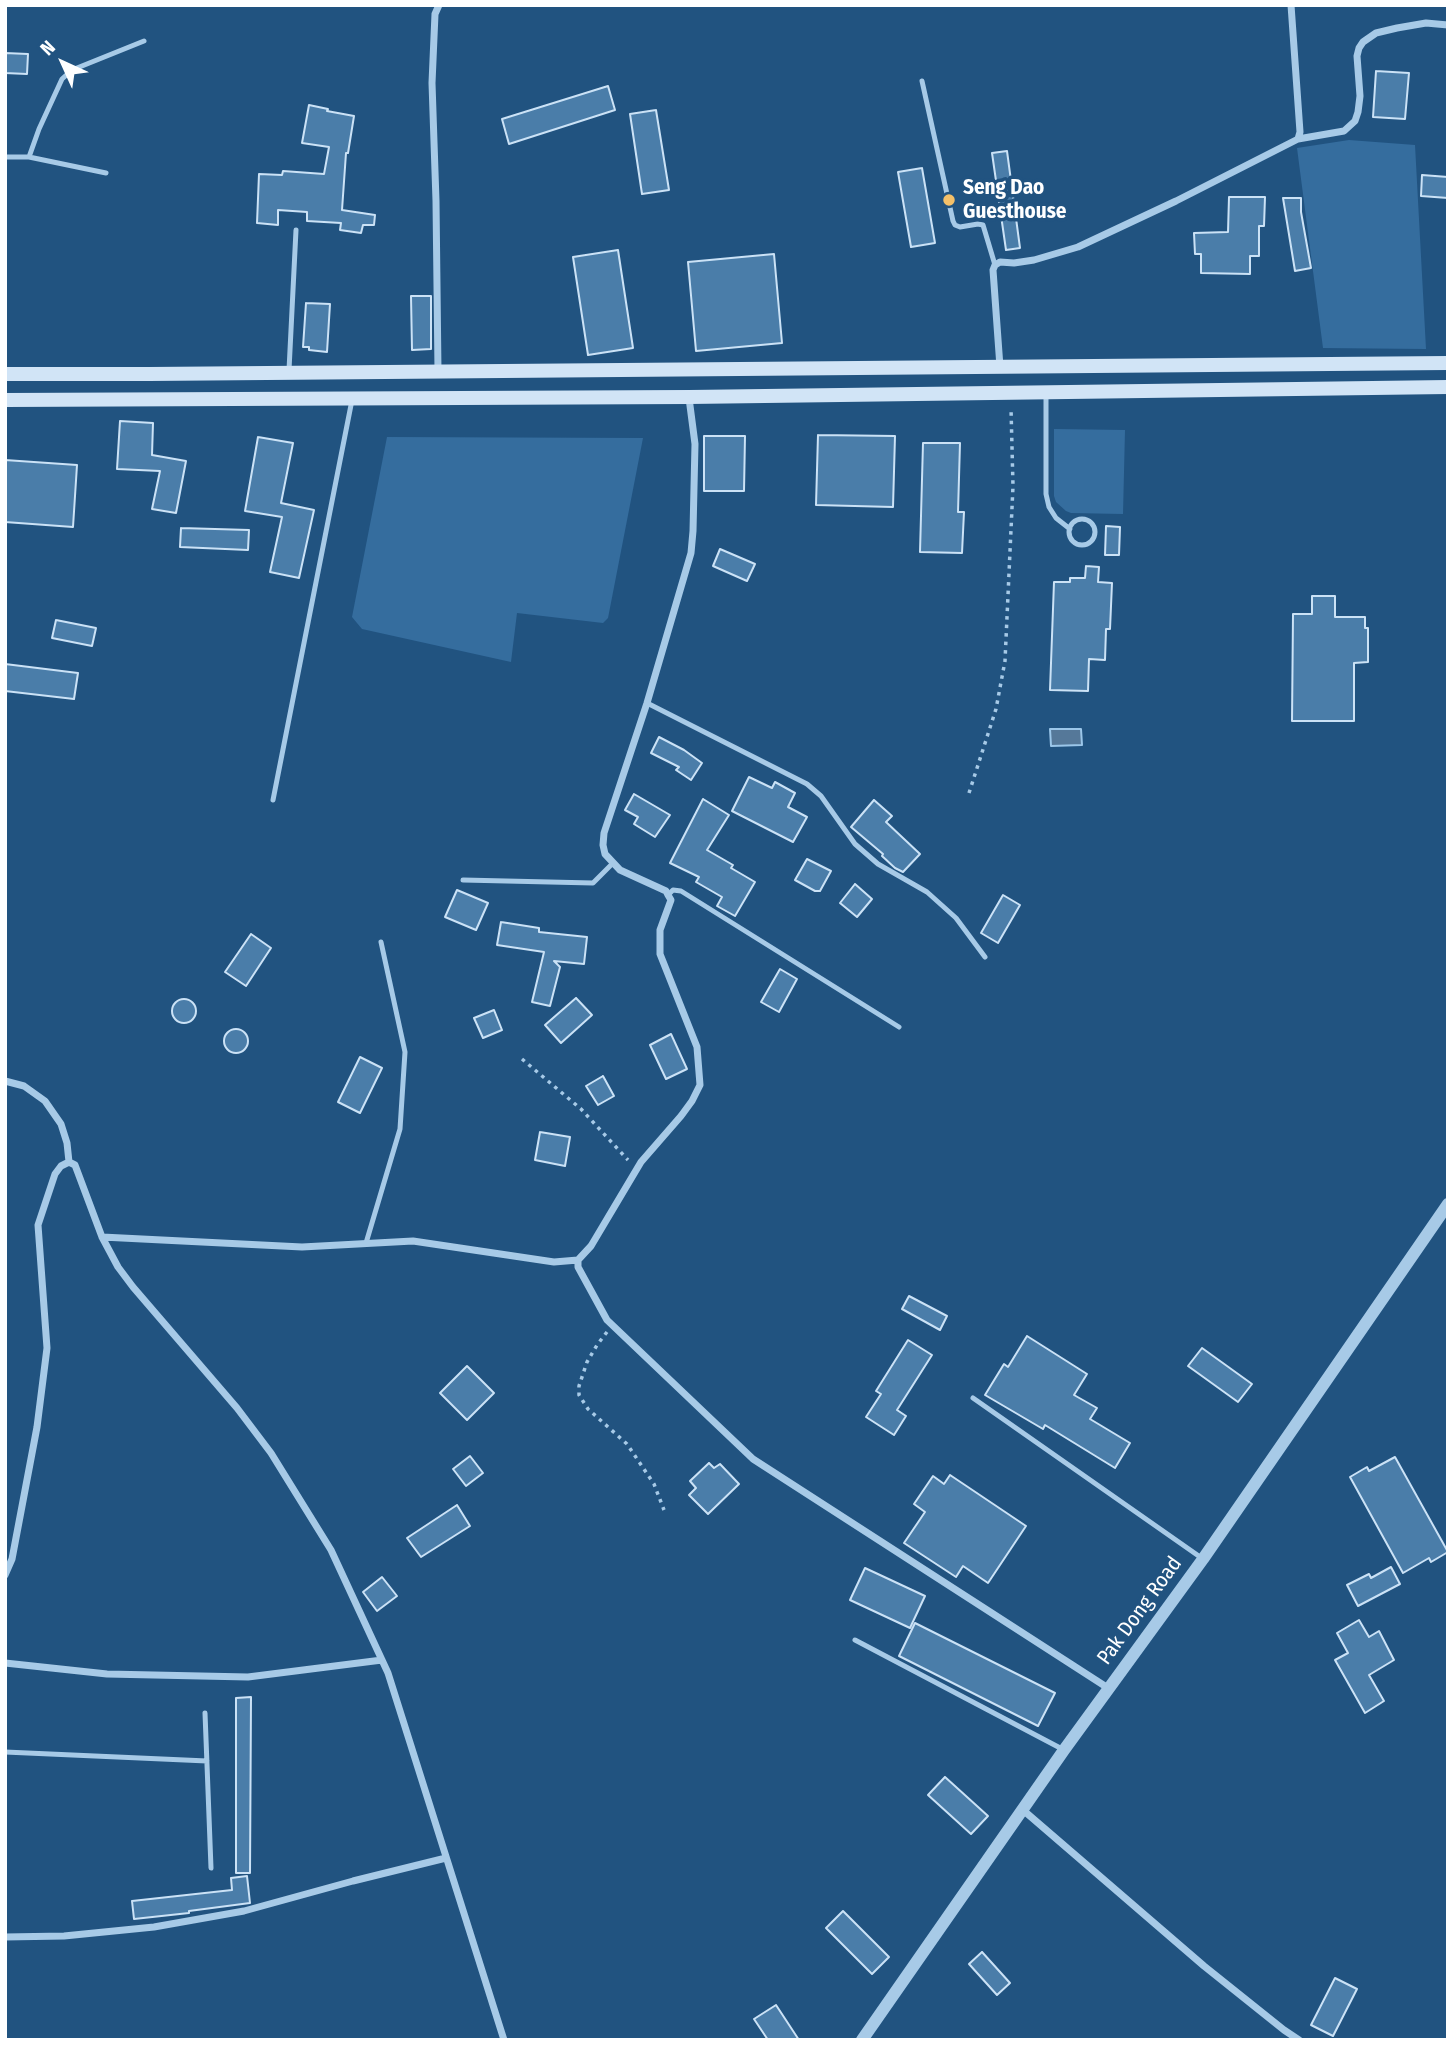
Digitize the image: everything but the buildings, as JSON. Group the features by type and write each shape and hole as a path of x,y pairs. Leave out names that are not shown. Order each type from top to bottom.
{"main road":[{"path":"5,374 1448,363"},
{"path":"1266,390 1267,365"},
{"path":"928,368 929,394"},
{"path":"5,400 689,397 1448,387"}],"street":[{"path":"438,371 432,83 435,14 439,5"},
{"path":"1291,5 1300,132 1298,139"},
{"path":"1000,368 993,270 995,265 1000,262 1034,260 1078,247 1298,139 1345,131 1355,121 1360,96 1357,57 1363,42 1376,33 1397,28 1426,23 1448,26"},
{"path":"103,1237 302,1247 413,1241 554,1262 578,1260 591,1247 637,1170 692,1101 700,1085 697,1047 660,954 660,930 671,900 666,891 620,870 605,854 603,845 604,833 647,703 691,553 695,444 689,397"},
{"path":"5,1081 24,1086 45,1101 61,1124 69,1162"},
{"path":"69,1162 75,1165 103,1237 118,1266 237,1408 271,1453 331,1550 388,1672 504,2040"},
{"path":"5,1575 12,1559 37,1427 47,1348 38,1226 55,1174 61,1166 69,1162"},
{"name":"Pak Dong Road","path":"862,2040 1064,1750 1203,1559 1448,1204"},
{"path":"578,1260 580,1272 607,1320 753,1459 1108,1688"},
{"path":"5,1664 107,1674 248,1677 382,1660"},
{"path":"1023,1810 1204,1966 1299,2040"},
{"path":"5,1937 64,1936 154,1927 244,1911 446,1858"}],"lane":[{"path":"29,157 62,79 72,70 144,41"},
{"path":"922,81 953,220 955,225 960,227 983,225 995,265"},
{"path":"5,158 29,157 106,173"},
{"path":"288,373 296,230"},
{"path":"1046,392 1046,494 1049,508 1056,518 1070,529 1072,541 1079,545 1088,544 1095,535 1092,524 1085,520 1074,522 1070,529"},
{"path":"273,800 352,400"},
{"path":"647,703 807,784 821,796 855,844 878,864 927,892 956,918 985,957"},
{"path":"463,880 593,883 613,863"},
{"path":"668,895 673,890 681,891 899,1027"},
{"path":"366,1244 400,1129 405,1052 382,942"},
{"path":"973,1398 1203,1559"},
{"path":"855,1640 1064,1750"},
{"path":"205,1713 211,1868"},
{"path":"5,1752 207,1761"}],"path":[{"path":"969,793 996,709 1005,662 1013,486 1010,393"},
{"path":"522,1059 580,1109 637,1170"},
{"path":"613,1325 587,1362 579,1386 579,1395 588,1409 627,1444 654,1484 664,1510"}],"shaded area":[{"path":"1349,140 1415,145 1426,349 1323,348 1297,148"},
{"path":"1054,429 1125,430 1123,514 1071,513 1056,502"},
{"path":"387,437 643,438 608,618 603,623 517,613 511,662 362,629 352,617"},
{"path":"1050,729 1081,729 1082,745 1051,746"}],"place":[{"name":"Seng Dao Guesthouse","path":"949,200"}]}
